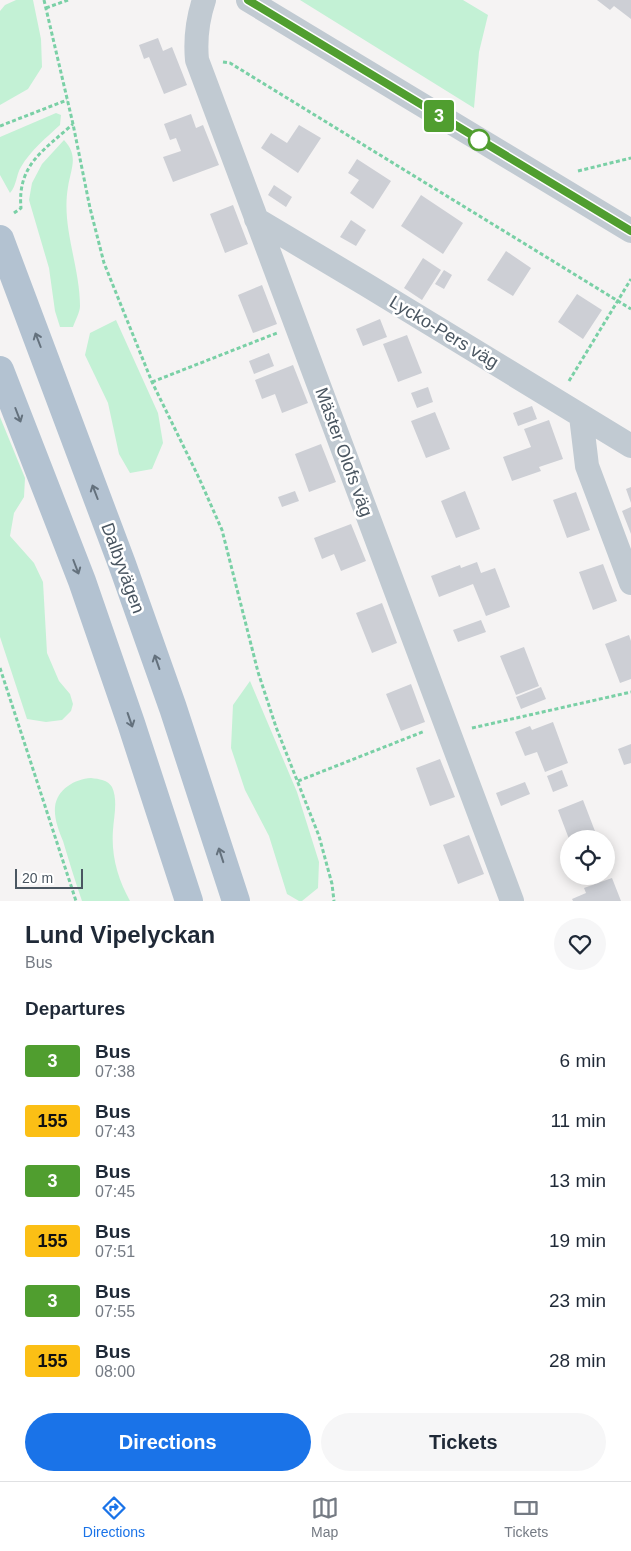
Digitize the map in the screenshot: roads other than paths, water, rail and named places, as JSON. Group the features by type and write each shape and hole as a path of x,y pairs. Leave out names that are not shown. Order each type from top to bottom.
{"main road":[{"name":"Dalbyvägen","path":"0,239 122,564 173,708 236,901"},
{"path":"0,370 82,581 189,901"}],"street":[{"name":"Mäster Olofs väg","path":"204,0 198,16 195,39 197,60 512,901"},
{"path":"248,0 631,231"},
{"name":"Lycko-Pers väg","path":"256,219 631,446"},
{"path":"581,416 587,466 631,583"}]}
